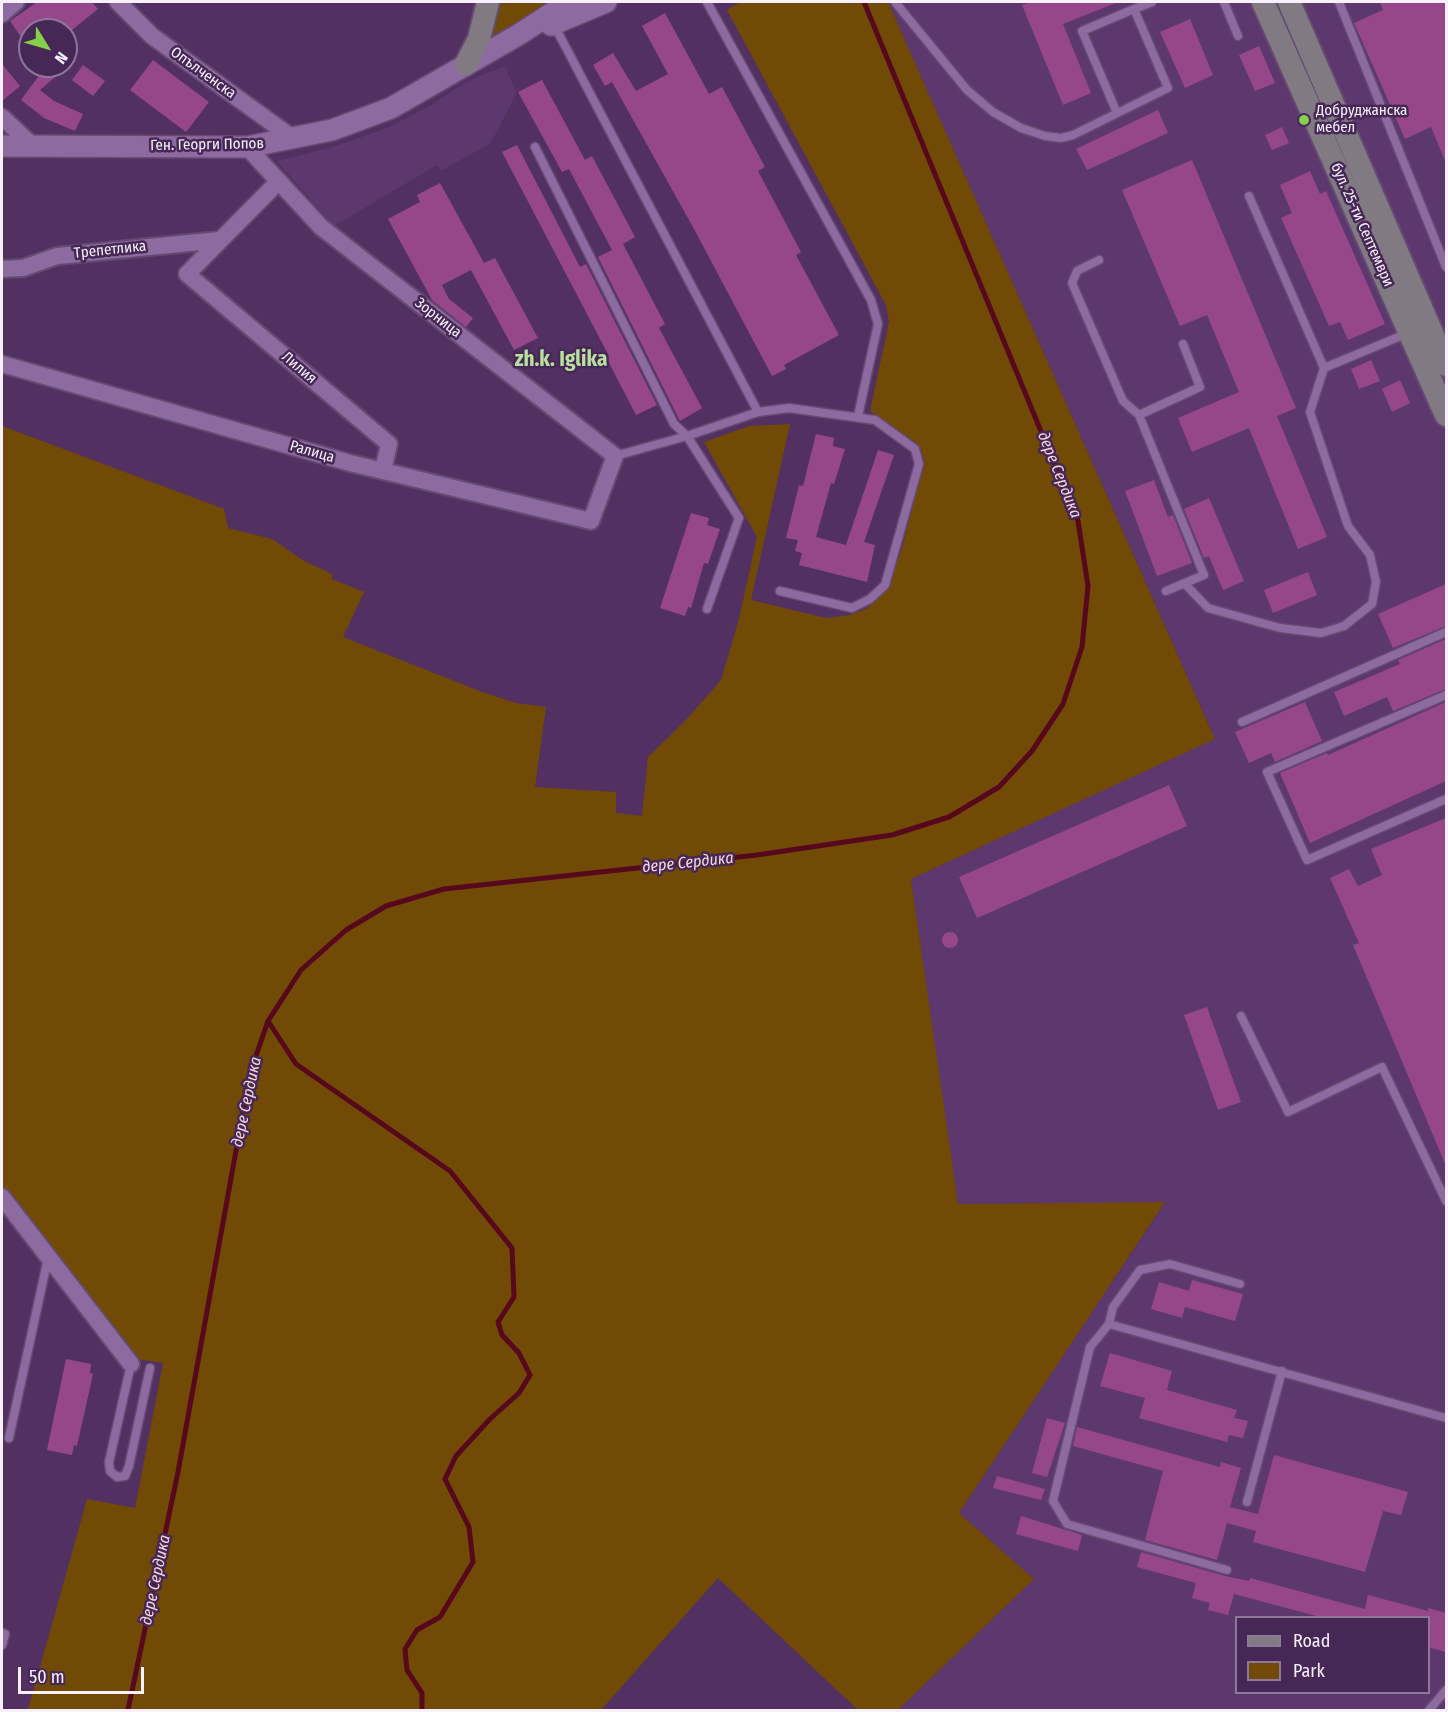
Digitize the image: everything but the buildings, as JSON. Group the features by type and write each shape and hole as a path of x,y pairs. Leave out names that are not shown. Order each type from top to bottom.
{"main road":[{"path":"466,64 479,39 488,2"},
{"name":"бул. 25-ти Септември","path":"1263,2 1446,415"},
{"name":"бул. 25-ти Септември","path":"1289,2 1446,365"}],"street":[{"path":"2,14 16,2"},
{"name":"Опълченска","path":"118,2 152,36 294,139"},
{"path":"466,64 569,2"},
{"path":"466,64 606,2"},
{"name":"Ген. Георги Попов","path":"2,146 247,147 294,139 372,117 466,64"},
{"path":"2,117 33,146"},
{"name":"Зорница","path":"247,147 321,226 615,456"},
{"path":"220,240 279,181"},
{"name":"Трепетлика","path":"2,269 23,268 57,255 220,240"},
{"name":"Лилия","path":"220,240 187,274 389,444 383,471"},
{"name":"Ралица","path":"2,364 383,471 591,521 615,456"},
{"path":"2,1198 130,1364"}],"lane":[{"path":"707,2 871,300 878,324 858,416"},
{"path":"895,2 967,90 993,112 1022,128 1061,138 1073,135 1168,88 1134,9"},
{"path":"1118,113 1082,32 1152,2"},
{"path":"1224,2 1238,36"},
{"path":"1339,2 1446,267"},
{"path":"554,24 758,412"},
{"path":"535,147 674,424 687,436 739,518 707,609"},
{"path":"1185,584 1208,609 1280,628 1321,633 1344,626 1372,604 1376,582 1370,555 1348,526 1310,412 1324,368 1249,196"},
{"path":"1099,260 1077,271 1072,283 1123,402 1139,415 1204,575 1166,591"},
{"path":"1324,368 1411,332"},
{"path":"1139,415 1200,387 1183,344"},
{"path":"615,456 687,436 758,412 789,408 874,420 915,449 919,464 885,585 870,599 852,608 780,591"},
{"path":"1242,722 1446,632"},
{"path":"1446,695 1268,772 1307,860 1446,799"},
{"path":"1240,1016 1288,1112 1382,1067 1446,1201"},
{"path":"9,1438 48,1258"},
{"path":"1227,1570 1067,1524 1053,1501 1090,1347 1110,1324 1113,1307 1140,1270 1170,1264 1240,1284"},
{"path":"1110,1324 1446,1418"},
{"path":"130,1364 109,1462 110,1471 117,1477 125,1476 129,1466 150,1368"},
{"path":"1247,1502 1282,1371"},
{"path":"2,1634 4,1634 2,1645"},
{"path":"1429,1710 1446,1690"}],"shaded area":[{"path":"888,2 1446,2 1446,1710 898,1710 1034,1579 959,1513 1165,1203 958,1204 911,879 1215,738"},
{"path":"505,66 517,93 490,144 442,170 437,165 334,226 277,161 333,147 387,128 426,108 472,79"}],"green space":[{"path":"496,2 553,2 499,36 492,37 490,33"},
{"path":"740,2 888,2 1215,739 911,879 958,1204 1165,1202 959,1513 1034,1579 898,1710 858,1710 718,1578 601,1710 28,1710 87,1499 135,1508 163,1363 136,1359 2,1185 2,426 224,509 228,528 272,539 304,561 332,574 332,579 364,592 343,637 482,692 516,703 546,707 535,787 616,792 616,813 642,816 648,757 686,720 721,680 739,619 757,537 704,442 749,426 790,424 751,600 826,618 850,615 868,608 888,588 903,545 924,459 919,445 870,411 889,322 886,305 727,10"}],"waterway":[{"name":"дере Сердика","path":"128,1710 178,1472 250,1073 268,1021 301,970 346,930 386,906 444,889 757,855 892,835 949,817 999,787 1032,751 1063,704 1082,647 1088,586 1078,521 864,2"},
{"path":"268,1021 296,1064 450,1171 512,1248 514,1297 498,1322 502,1335 519,1353 530,1375 519,1393 490,1419 456,1456 445,1479 469,1527 473,1562 440,1617 417,1630 405,1649 407,1670 422,1693 422,1710"}],"place":[{"name":"Добруджанска мебел","path":"1304,120"}],"district":[{"name":"zh.k. Iglika","path":"561,360"}]}
